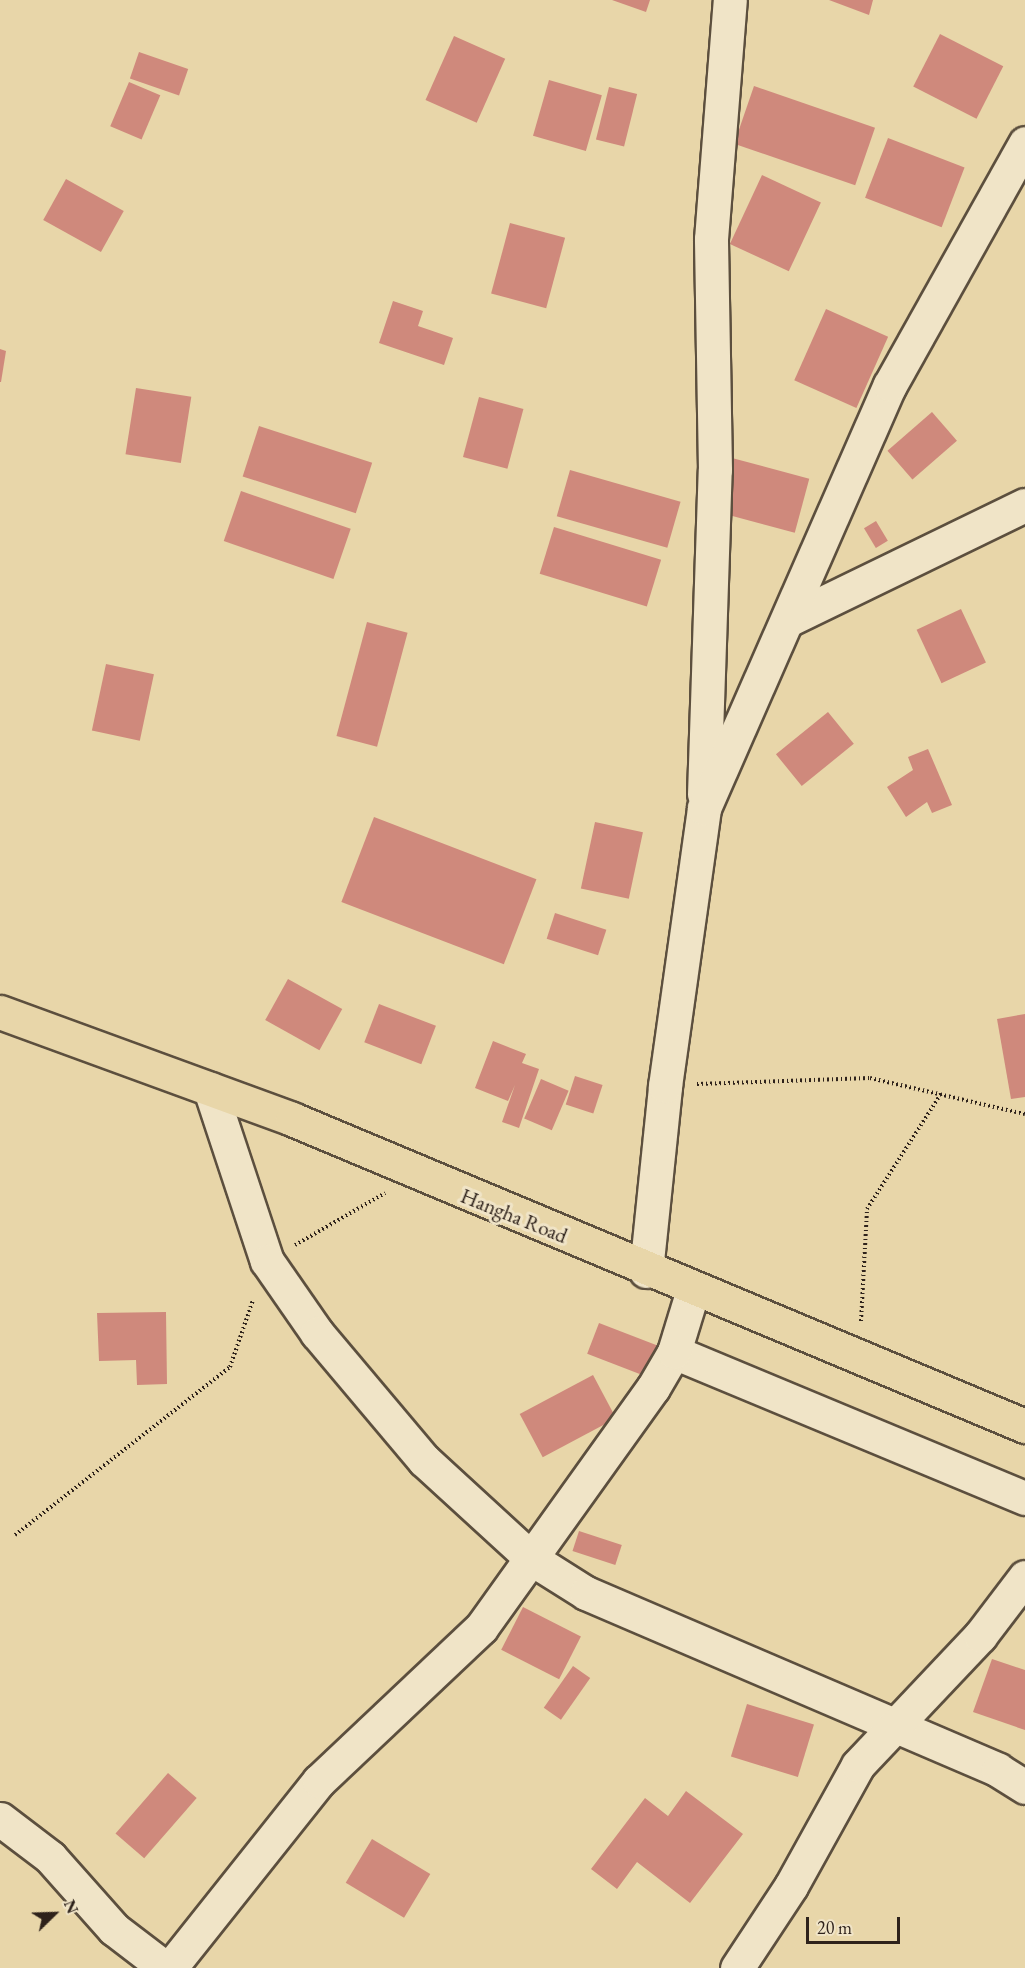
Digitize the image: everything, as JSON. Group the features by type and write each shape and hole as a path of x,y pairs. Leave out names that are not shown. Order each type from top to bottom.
{"highway":[{"name":"Hangha Road","path":"0,1012 210,1089 1025,1426"}],"street":[{"path":"646,1271 665,1086 704,808 715,470 711,239 730,0"},
{"path":"704,808 890,385 1025,143"},
{"path":"788,620 1025,505"},
{"path":"210,1089 267,1261 354,1380 424,1460 532,1559 649,1622 897,1725 1025,1787"},
{"path":"170,1968 319,1781 481,1629 620,1439 674,1352 693,1290"},
{"path":"674,1352 1025,1498"},
{"path":"737,1968 791,1886 858,1765 980,1636 1025,1577"},
{"path":"0,1819 50,1857 114,1929 165,1968"}],"path":[{"path":"665,1086 870,1078 942,1092 1025,1114"},
{"path":"859,1358 867,1209 942,1092"},
{"path":"15,1535 230,1367 267,1261 416,1176"}],"building":[{"path":"612,0 650,0 646,12"},
{"path":"829,0 873,0 869,15"},
{"path":"940,34 1003,66 976,119 913,87"},
{"path":"454,36 505,59 477,123 426,100"},
{"path":"139,52 188,69 179,95 130,78"},
{"path":"549,80 602,95 586,151 533,136"},
{"path":"129,82 160,95 142,139 110,126"},
{"path":"754,86 875,128 855,185 734,144"},
{"path":"609,87 637,94 624,146 596,139"},
{"path":"888,138 965,167 942,227 865,198"},
{"path":"762,175 821,202 789,271 730,244"},
{"path":"66,179 124,211 101,252 43,220"},
{"path":"510,223 565,238 546,308 491,294"},
{"path":"393,301 423,311 418,326 453,338 444,365 379,343"},
{"path":"826,309 888,337 856,408 794,380"},
{"path":"0,349 6,351 1,382 0,382"},
{"path":"136,388 191,397 181,463 126,454"},
{"path":"479,397 523,409 507,469 463,457"},
{"path":"932,412 957,441 912,479 887,451"},
{"path":"259,426 372,463 356,513 243,476"},
{"path":"732,458 809,479 795,533 718,512"},
{"path":"570,470 681,502 667,548 557,516"},
{"path":"241,491 351,529 333,579 224,541"},
{"path":"876,521 888,541 876,548 864,528"},
{"path":"554,527 661,560 647,607 540,574"},
{"path":"961,609 986,662 942,683 917,630"},
{"path":"367,622 408,633 377,747 336,736"},
{"path":"106,664 154,674 140,741 92,731"},
{"path":"828,712 854,744 802,786 776,754"},
{"path":"928,749 952,805 932,813 927,802 906,817 887,787 913,770 908,757"},
{"path":"374,817 536,879 504,964 341,902"},
{"path":"595,822 643,832 629,899 581,889"},
{"path":"555,913 606,930 598,955 547,939"},
{"path":"288,979 342,1009 319,1050 265,1020"},
{"path":"379,1004 436,1026 421,1064 364,1042"},
{"path":"1025,1014 1025,1097 1011,1099 997,1019"},
{"path":"493,1041 526,1054 522,1063 539,1069 519,1128 502,1122 515,1085 508,1101 475,1088"},
{"path":"575,1076 603,1085 593,1113 566,1105"},
{"path":"541,1079 569,1091 552,1130 524,1119"},
{"path":"166,1312 167,1384 137,1385 136,1360 99,1361 97,1313"},
{"path":"599,1323 661,1347 649,1377 587,1354"},
{"path":"593,1375 616,1418 543,1457 520,1414"},
{"path":"579,1531 622,1545 615,1565 573,1551"},
{"path":"523,1607 581,1637 559,1679 501,1650"},
{"path":"992,1659 1025,1670 1025,1730 973,1712"},
{"path":"573,1666 590,1678 561,1720 544,1708"},
{"path":"747,1704 814,1724 798,1777 731,1757"},
{"path":"168,1773 197,1798 144,1858 116,1833"},
{"path":"686,1791 743,1834 690,1903 637,1862 617,1889 591,1869 645,1798 668,1816"},
{"path":"372,1839 430,1874 404,1918 346,1883"}]}
